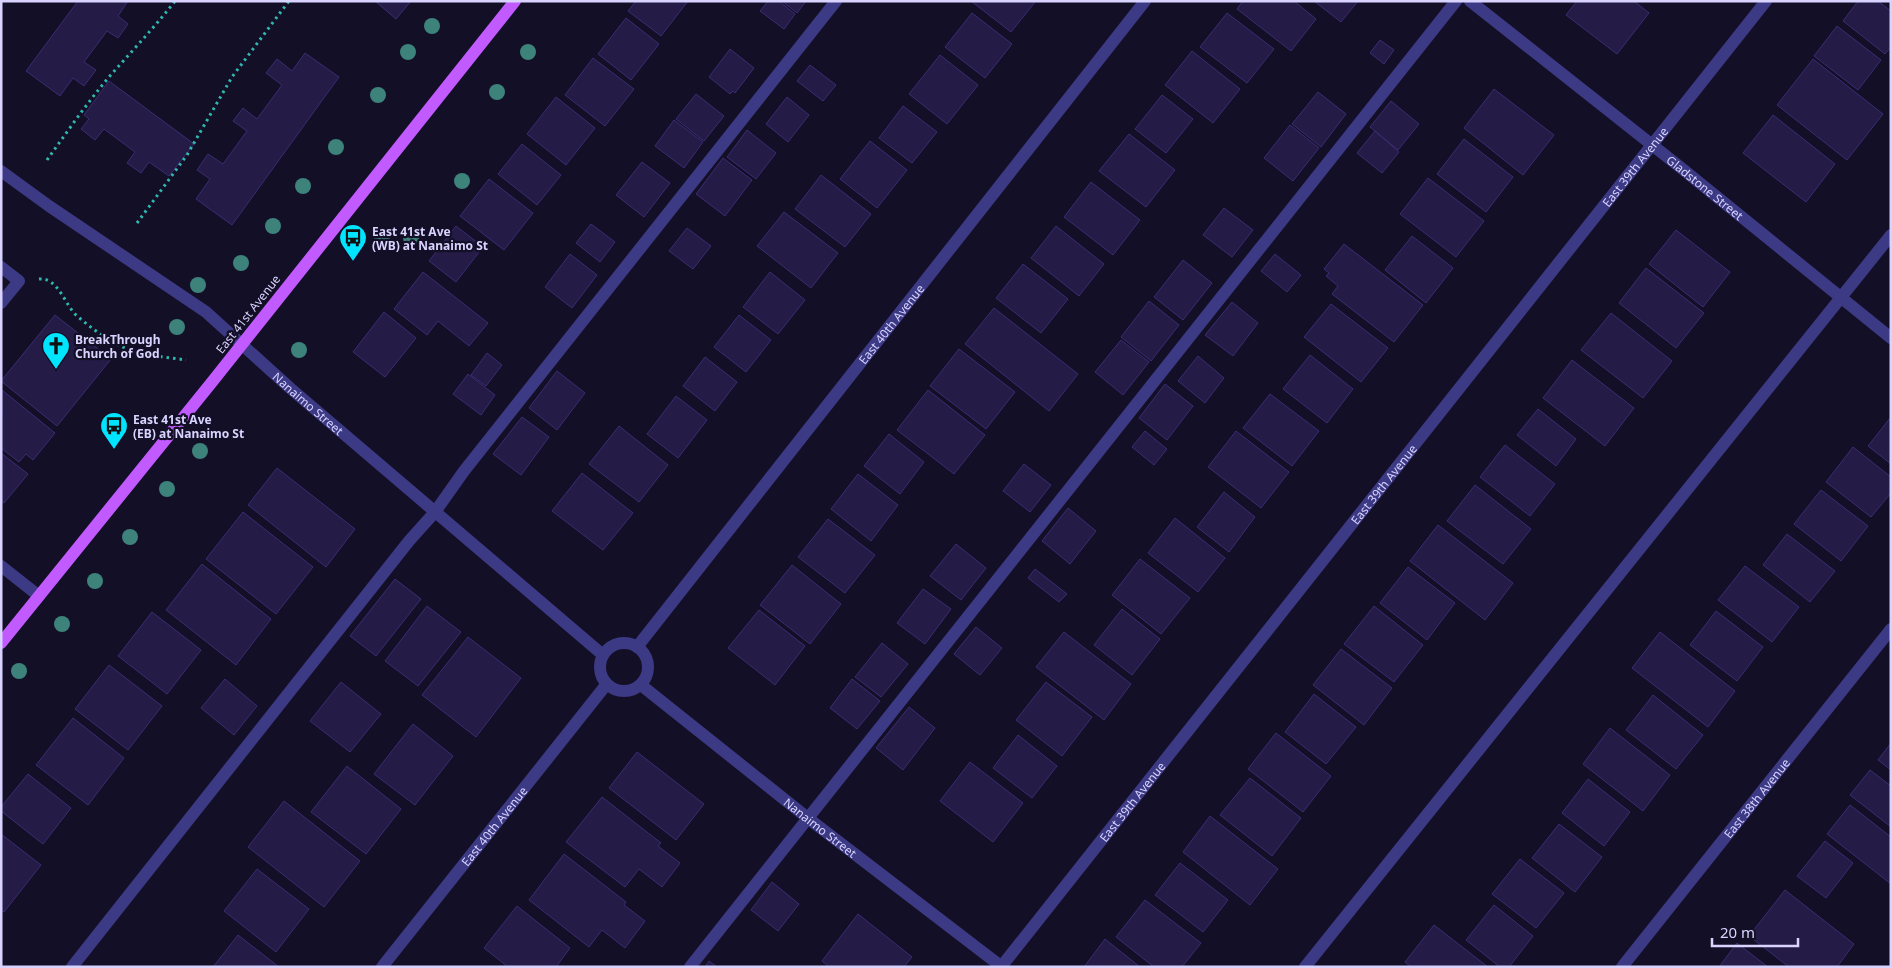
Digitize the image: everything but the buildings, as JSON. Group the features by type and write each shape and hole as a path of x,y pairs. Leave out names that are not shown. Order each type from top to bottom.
{"main road":[{"name":"East 41st Avenue","path":"1,643 242,345 515,1"}],"street":[{"path":"72,967 409,541 435,512 471,463 836,1"},
{"name":"East 40th Avenue","path":"637,647 1145,1"},
{"path":"690,967 1456,1"},
{"name":"Gladstone Street","path":"1470,1 1891,338"},
{"name":"East 39th Avenue","path":"1002,967 1766,1"},
{"name":"Nanaimo Street","path":"1,171 49,206 206,312 435,512 603,655"},
{"path":"1305,967 1891,235"},
{"path":"1,267 19,281 1,303"},
{"path":"1,566 39,596"},
{"name":"East 38th Avenue","path":"1622,967 1891,629"},
{"path":"622,643 637,647 642,651 648,664 648,672 641,685 628,692 612,689 606,685 599,670 603,655 608,649 622,643"},
{"name":"East 40th Avenue","path":"382,967 606,685"},
{"name":"Nanaimo Street","path":"641,685 809,819 1002,967"}],"path":[{"path":"47,160 70,126 175,1"},
{"path":"136,223 187,155 232,76 289,1"},
{"path":"19,281 44,278 56,286 74,314 98,333 126,349 186,360"}],"place":[{"name":"East 41st Ave (WB) at Nanaimo St","path":"353,262"},
{"name":"BreakThrough Church of God","path":"56,370"},
{"name":"East 41st Ave (EB) at Nanaimo St","path":"114,450"}]}
